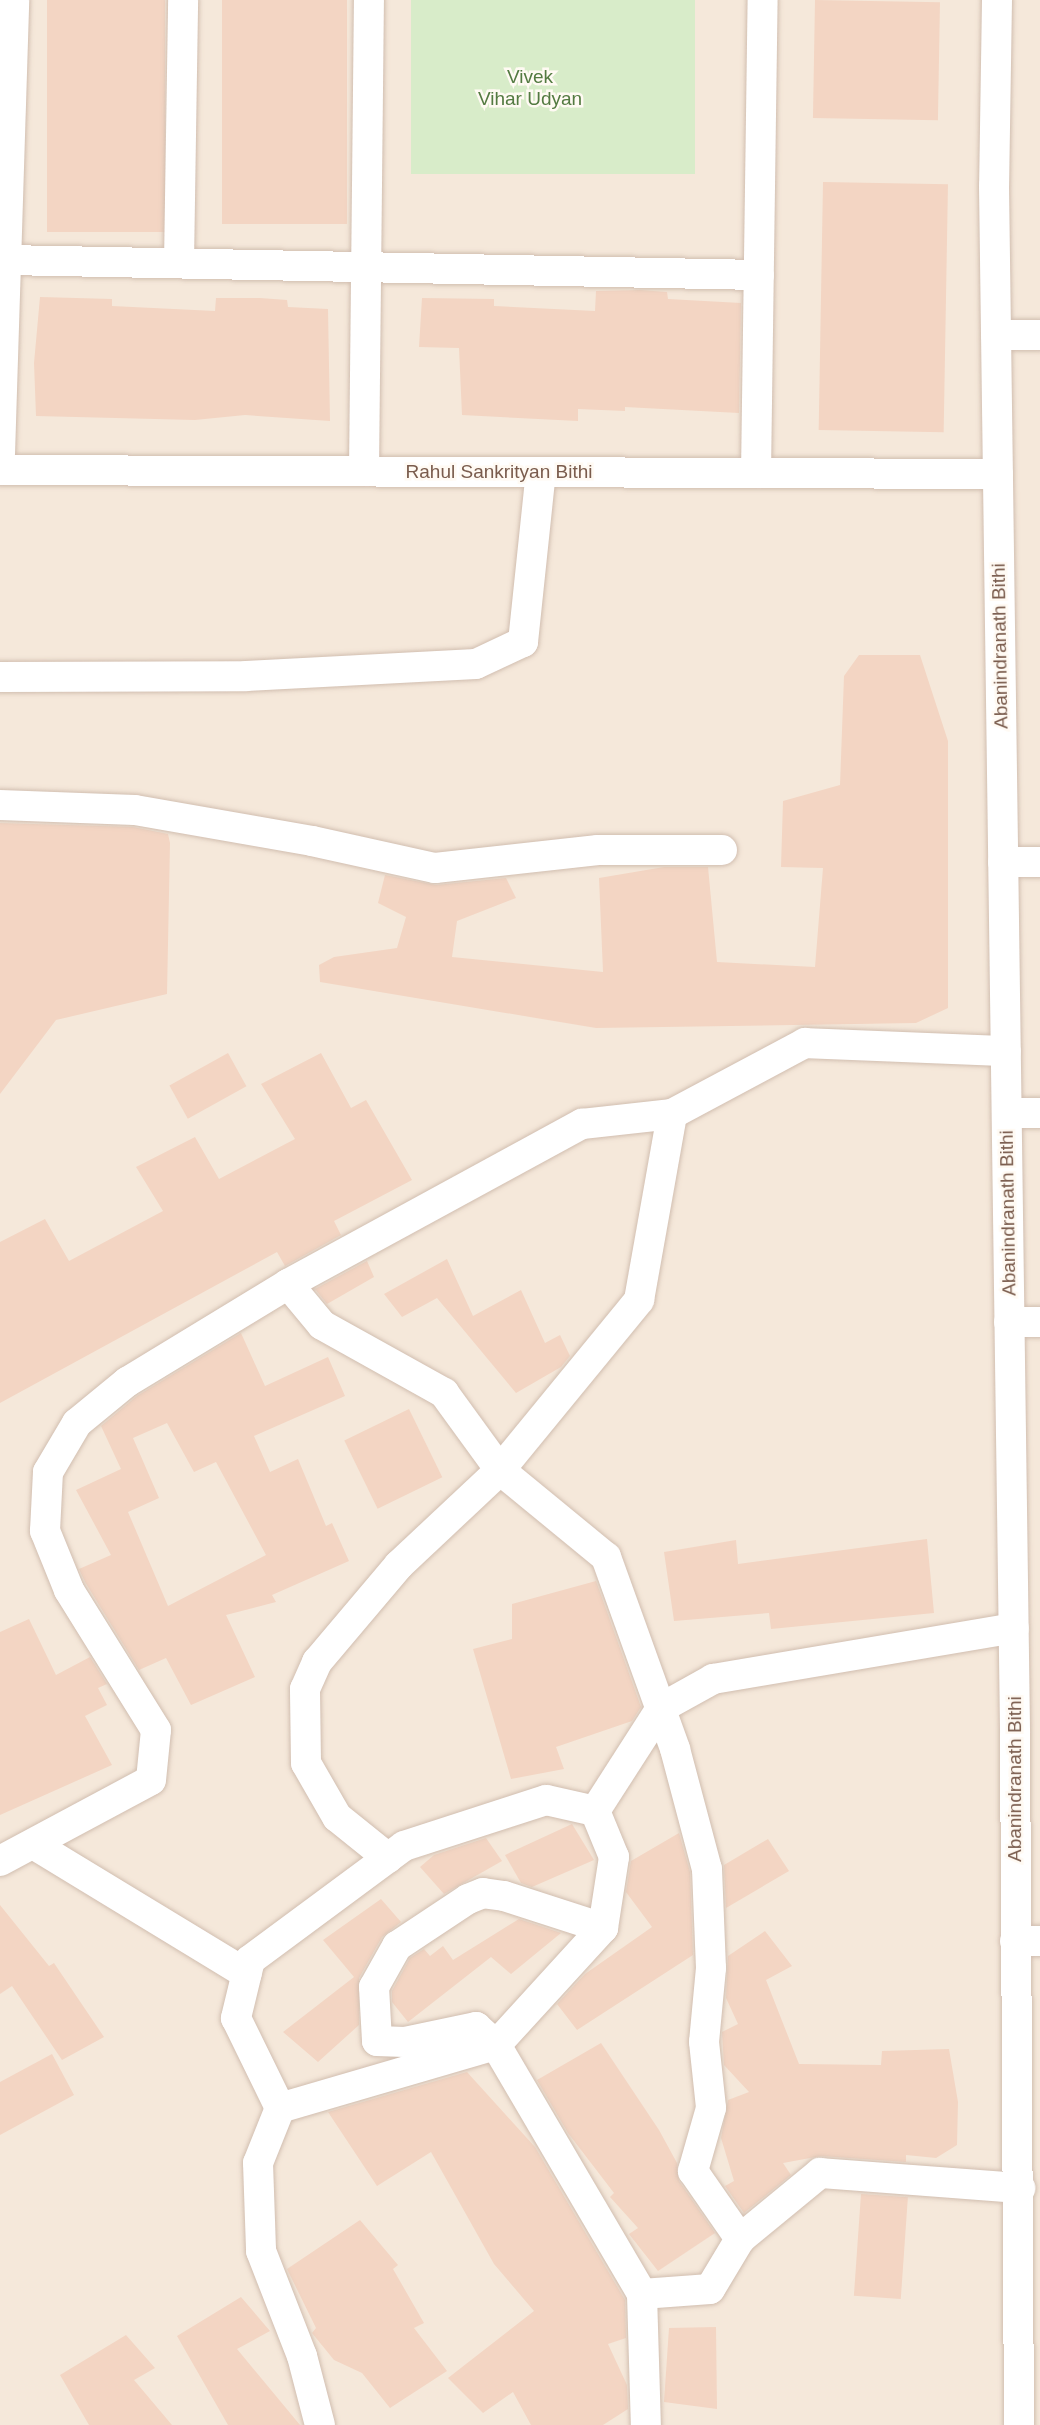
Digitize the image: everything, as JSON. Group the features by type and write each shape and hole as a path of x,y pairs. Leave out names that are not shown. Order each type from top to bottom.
{"street":[{"path":"0,454 14,0"},
{"path":"179,263 183,0"},
{"path":"364,471 369,0"},
{"path":"756,473 763,0"},
{"name":"Abanindranath Bithi","path":"997,0 996,335 1009,1322 1027,1545 1014,1628 1028,1732 1028,1941 1020,2188 1019,2425"},
{"path":"6,260 760,275"},
{"path":"996,335 1040,335"},
{"name":"Rahul Sankrityan Bithi","path":"0,470 998,474"},
{"path":"0,677 246,676 476,664 523,642 541,472"},
{"path":"0,806 135,810 312,841 435,868 598,850 722,850"},
{"path":"1003,862 1040,862"},
{"path":"0,1861 151,1780 156,1730 69,1590 45,1531 48,1472 78,1423 127,1382 288,1284 582,1124 672,1114 805,1043 1006,1051"},
{"path":"1007,1113 1040,1113"},
{"path":"388,1858 337,1817 306,1763 305,1689 317,1662 399,1564 500,1470 639,1300 672,1114"},
{"path":"288,1284 322,1325 444,1393 500,1470 606,1557 661,1708 707,1869 711,1968 704,2042 711,2108 693,2171 740,2239"},
{"path":"1009,1322 1040,1322"},
{"path":"595,1811 661,1708 712,1679 1014,1628"},
{"path":"320,2425 302,2356 261,2251 258,2163 280,2108 236,2018 250,1959 404,1846 546,1800 595,1811"},
{"path":"280,2108 496,2045 603,1928 614,1857 595,1811"},
{"path":"33,1844 247,1974"},
{"path":"603,1928 483,1893 434,1918 397,1946 374,1987 377,2041 405,2042 476,2027 496,2045 642,2294 646,2425"},
{"path":"642,2294 710,2289 740,2239 820,2173 1020,2188"}],"shaded area":[{"path":"0,0 1040,0 1040,2425 0,2425"}],"green space":[{"name":"Vivek Vihar Udyan","path":"411,0 695,0 695,174 411,174"}],"building":[{"path":"47,0 165,0 165,232 47,232"},
{"path":"222,0 347,0 347,224 222,224"},
{"path":"815,0 940,2 938,120 813,118"},
{"path":"823,182 948,184 944,432 819,430"},
{"path":"596,291 667,292 668,299 741,303 739,413 625,407 625,411 578,409 578,421 462,415 459,348 419,347 422,298 494,299 494,306 595,311"},
{"path":"40,297 112,299 112,306 215,311 216,298 260,298 287,300 288,307 328,309 330,421 245,415 195,420 36,416 34,363"},
{"path":"859,655 920,655 948,741 948,1008 916,1023 596,1028 320,982 319,965 334,957 397,948 406,917 378,903 385,875 436,885 506,878 516,898 457,921 452,957 603,972 599,878 664,867 708,867 717,962 815,967 823,868 781,867 783,801 840,785 844,676"},
{"path":"0,823 133,827 168,834 170,843 167,994 56,1020 0,1094"},
{"path":"228,1053 246,1086 188,1119 169,1085"},
{"path":"321,1053 351,1108 366,1100 412,1180 334,1221 341,1235 285,1266 277,1252 0,1403 0,1242 45,1219 69,1261 163,1211 136,1167 195,1137 219,1179 295,1139 261,1084"},
{"path":"447,1259 473,1316 521,1290 545,1343 560,1335 570,1356 561,1367 516,1393 437,1298 402,1317 384,1294"},
{"path":"367,1261 374,1277 327,1304 315,1289"},
{"path":"241,1333 265,1386 328,1357 345,1396 254,1436 270,1472 298,1459 326,1526 332,1523 349,1561 272,1595 276,1602 226,1615 255,1677 191,1705 166,1658 139,1670 79,1569 111,1555 76,1490 121,1469 101,1426 137,1396","holes":["167,1423 194,1472 216,1462 266,1555 168,1606 128,1512 159,1498 133,1438"]},
{"path":"409,1409 442,1477 378,1509 344,1441"},
{"path":"927,1539 934,1613 771,1629 769,1613 674,1621 664,1552 736,1540 738,1564"},
{"path":"596,1581 641,1707 632,1721 556,1747 564,1769 511,1779 473,1649 512,1639 512,1604"},
{"path":"29,1619 56,1675 90,1657 107,1684 98,1688 107,1705 85,1716 112,1765 0,1815 0,1632"},
{"path":"572,1824 594,1860 532,1887 521,1883 505,1855"},
{"path":"679,1833 690,1872 693,1955 577,2030 557,2004 585,1974 652,1927 626,1892 631,1861"},
{"path":"486,1838 502,1861 444,1894 420,1867 434,1855"},
{"path":"768,1839 789,1871 726,1908 724,1865"},
{"path":"381,1899 401,1922 382,1937 359,1978 359,2025 318,2062 283,2032 354,1977 323,1940"},
{"path":"0,1905 49,1966 54,1963 104,2037 62,2060 12,1986 0,1994"},
{"path":"519,1919 561,1933 511,1974 491,1957 408,2022 392,2002 392,1991 410,1958 424,1949 430,1956 443,1946 453,1960"},
{"path":"765,1931 792,1966 766,1980 799,2064 881,2065 882,2051 949,2049 958,2102 957,2145 936,2158 906,2155 906,2162 821,2156 783,2163 791,2175 744,2213 725,2186 734,2181 721,2138 728,2100 749,2092 724,2065 722,2032 738,2024 726,1998 728,1956"},
{"path":"601,2043 659,2130 677,2163 679,2181 715,2233 658,2271 629,2234 638,2228 610,2197 614,2193 568,2133 537,2080"},
{"path":"52,2054 74,2095 0,2135 0,2082"},
{"path":"467,2072 535,2147 625,2300 626,2338 608,2344 627,2385 628,2409 603,2425 531,2425 513,2392 483,2413 448,2378 534,2311 494,2264 431,2152 377,2186 328,2112"},
{"path":"861,2194 908,2197 901,2299 854,2296"},
{"path":"360,2220 398,2265 393,2269 424,2323 414,2328 447,2371 390,2408 362,2373 334,2360 312,2333 316,2328 287,2269"},
{"path":"241,2297 270,2331 237,2349 300,2425 228,2425 177,2336"},
{"path":"716,2327 717,2409 664,2402 669,2328"},
{"path":"126,2335 155,2368 134,2380 172,2425 89,2425 60,2375"}]}
